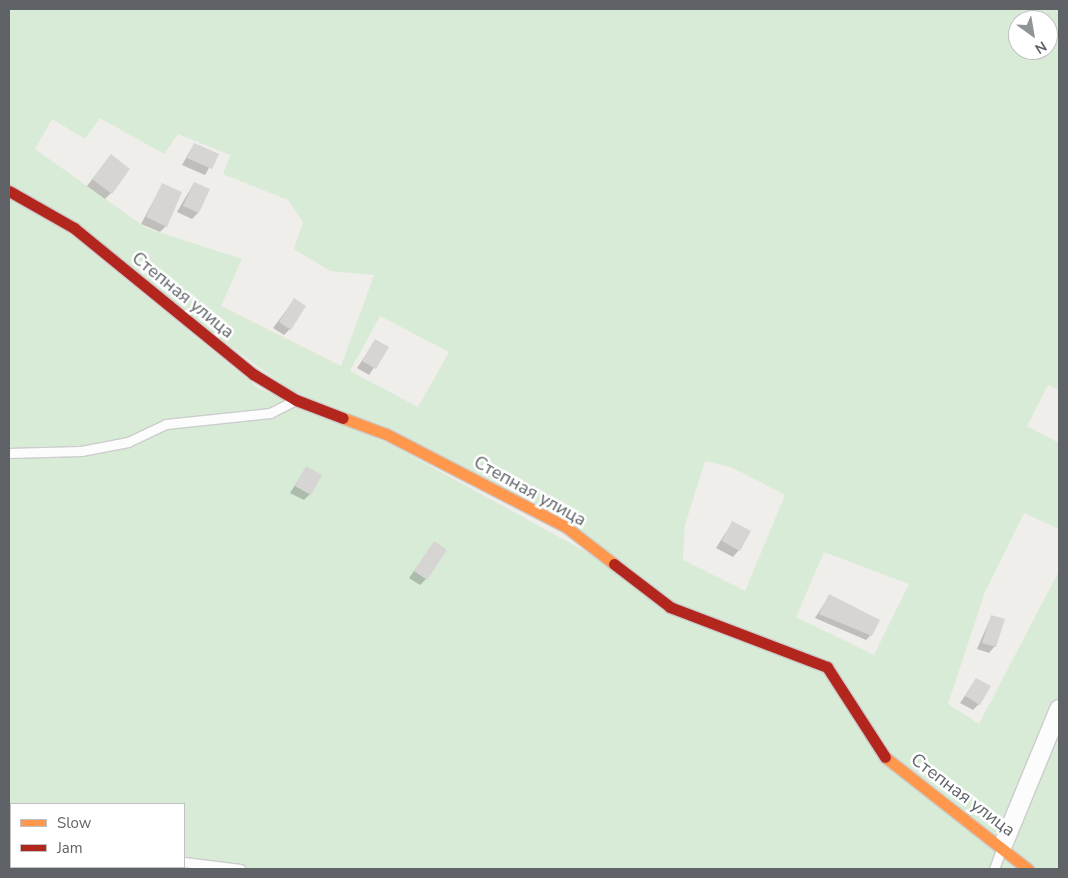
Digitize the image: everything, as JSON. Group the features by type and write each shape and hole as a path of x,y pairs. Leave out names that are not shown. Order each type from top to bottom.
{"street":[{"name":"Степная улица","path":"9,191 74,228 253,374 296,400 386,434 566,527 670,607 827,667 887,759 929,795 1003,845 1028,869"},
{"path":"1003,845 1059,709"}],"lane":[{"path":"9,453 81,451 128,442 166,424 270,414 296,400"},
{"path":"994,869 1003,845"},
{"path":"185,862 241,869"}],"green space":[{"path":"9,9 1059,9 1059,390 1048,385 1027,426 1059,443 1059,529 1024,513 985,592 948,704 979,724 1059,571 1059,695 1033,756 1059,724 1059,869 9,869 9,198 55,222 258,388 392,445 666,596 553,512 289,389 9,184","holes":["100,118 164,154 178,134 230,155 223,174 288,200 303,222 294,249 330,271 374,275 341,366 221,306 242,259 146,228 35,149 52,119 85,139","380,316 449,352 418,407 350,371","705,461 731,467 785,495 745,591 683,560 685,525","824,552 909,584 874,655 796,617"]}],"building":[{"path":"194,143 219,154 212,169 187,158"},
{"path":"111,154 130,169 112,194 92,179"},
{"path":"194,182 210,189 199,213 183,206"},
{"path":"162,183 182,192 167,227 146,217"},
{"path":"294,298 306,306 291,330 279,322"},
{"path":"375,339 389,347 376,369 362,361"},
{"path":"306,466 322,475 311,495 295,486"},
{"path":"732,521 751,531 740,551 722,541"},
{"path":"434,541 447,550 427,580 414,571"},
{"path":"829,594 880,620 872,636 819,614"},
{"path":"991,615 1005,619 996,647 982,643"},
{"path":"976,678 991,686 980,705 965,696"}],"traffic: slow":[{"path":"343,418 386,434 566,527 614,564"},
{"path":"885,757 1028,869"}],"traffic: jam":[{"path":"9,191 74,228 253,374 296,400 343,418"},
{"path":"614,564 670,607 827,667 885,757"}]}
